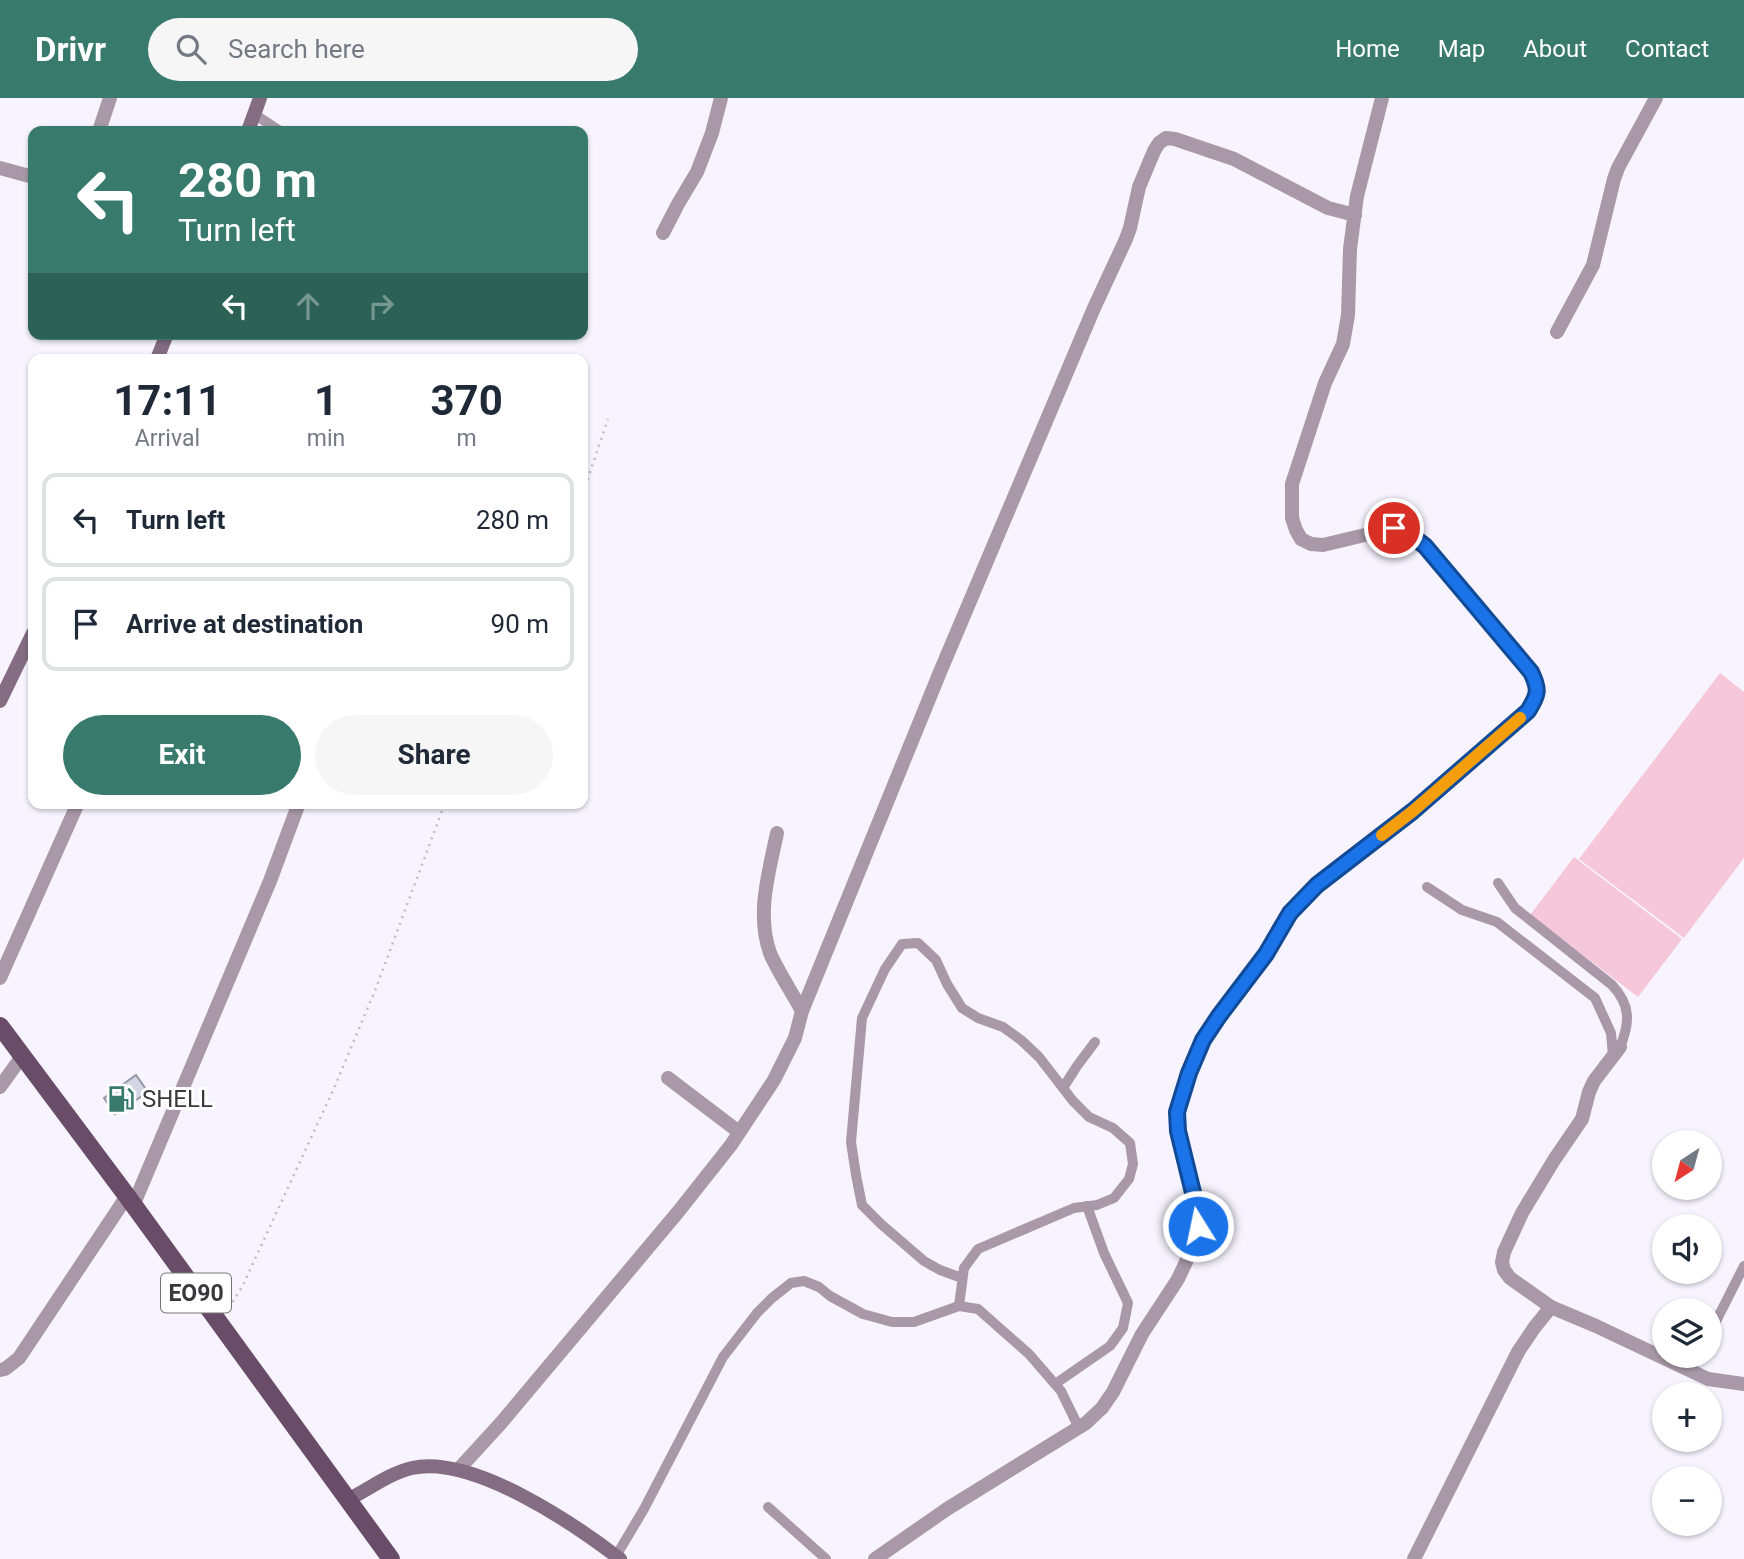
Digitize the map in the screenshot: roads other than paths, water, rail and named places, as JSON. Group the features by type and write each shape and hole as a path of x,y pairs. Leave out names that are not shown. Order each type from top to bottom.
{"main road":[{"path":"250,126 260,98"},
{"path":"0,701 28,642"},
{"name":"ΕΟ90","path":"0,1026 391,1559"},
{"path":"349,1499 400,1472 414,1468 458,1470 488,1479 523,1495 598,1542 618,1558"}],"street":[{"path":"101,126 110,98"},
{"path":"663,233 697,172 712,133 721,98"},
{"path":"875,1559 947,1509 1079,1428 1102,1408 1142,1334 1178,1279 1198,1226 1197,1209 1178,1131 1177,1112 1203,1040 1266,954 1290,913 1304,897 1413,811 1528,711 1538,693 1531,672 1425,546 1413,536 1394,528 1323,545 1311,544 1301,539 1292,518 1292,484 1325,383 1339,356 1345,334 1348,315 1348,269 1357,196 1382,98"},
{"path":"1557,332 1593,265 1618,168 1656,98"},
{"path":"458,1470 501,1423 678,1212 739,1132 774,1080 795,1038 802,1011 946,660 1094,308 1126,239 1139,187 1159,143 1166,138 1175,139 1211,150 1234,159 1328,208 1355,215"},
{"path":"0,168 28,176"},
{"path":"0,978 75,809"},
{"path":"0,1370 19,1358 130,1201 270,881 297,809"},
{"path":"777,833 766,885 764,923 770,953 802,1011"},
{"path":"1616,1051 1594,1081 1582,1119 1522,1213 1504,1252 1504,1270 1510,1278 1550,1307 1708,1379 1744,1384"},
{"path":"0,1087 23,1055"},
{"path":"668,1078 739,1132"},
{"path":"1414,1559 1518,1352 1550,1307"}],"lane":[{"path":"254,114 272,126"},
{"path":"1498,883 1515,908 1621,995 1628,1017 1624,1037 1616,1051"},
{"path":"1427,887 1462,910 1497,922 1595,998 1616,1051"},
{"path":"959,1306 964,1268 978,1249 1074,1208 1097,1205 1114,1198 1129,1179 1133,1164 1130,1143 1113,1128 1089,1117 1021,1040 1003,1027 962,1008 936,960 918,943 902,944 885,969 862,1018 851,1142 856,1175 862,1205 881,1224 923,1261 962,1278"},
{"path":"1063,1088 1095,1042"},
{"path":"1055,1384 1110,1346 1123,1328 1128,1303 1104,1252 1087,1206"},
{"path":"1722,1309 1744,1265"},
{"path":"618,1558 723,1357 757,1314 791,1283 804,1281 863,1314 892,1322 914,1322 959,1306 978,1309 1029,1354 1061,1391 1079,1428"},
{"path":"768,1507 826,1559"}],"place":[{"name":"SHELL","path":"121,1099"}]}
